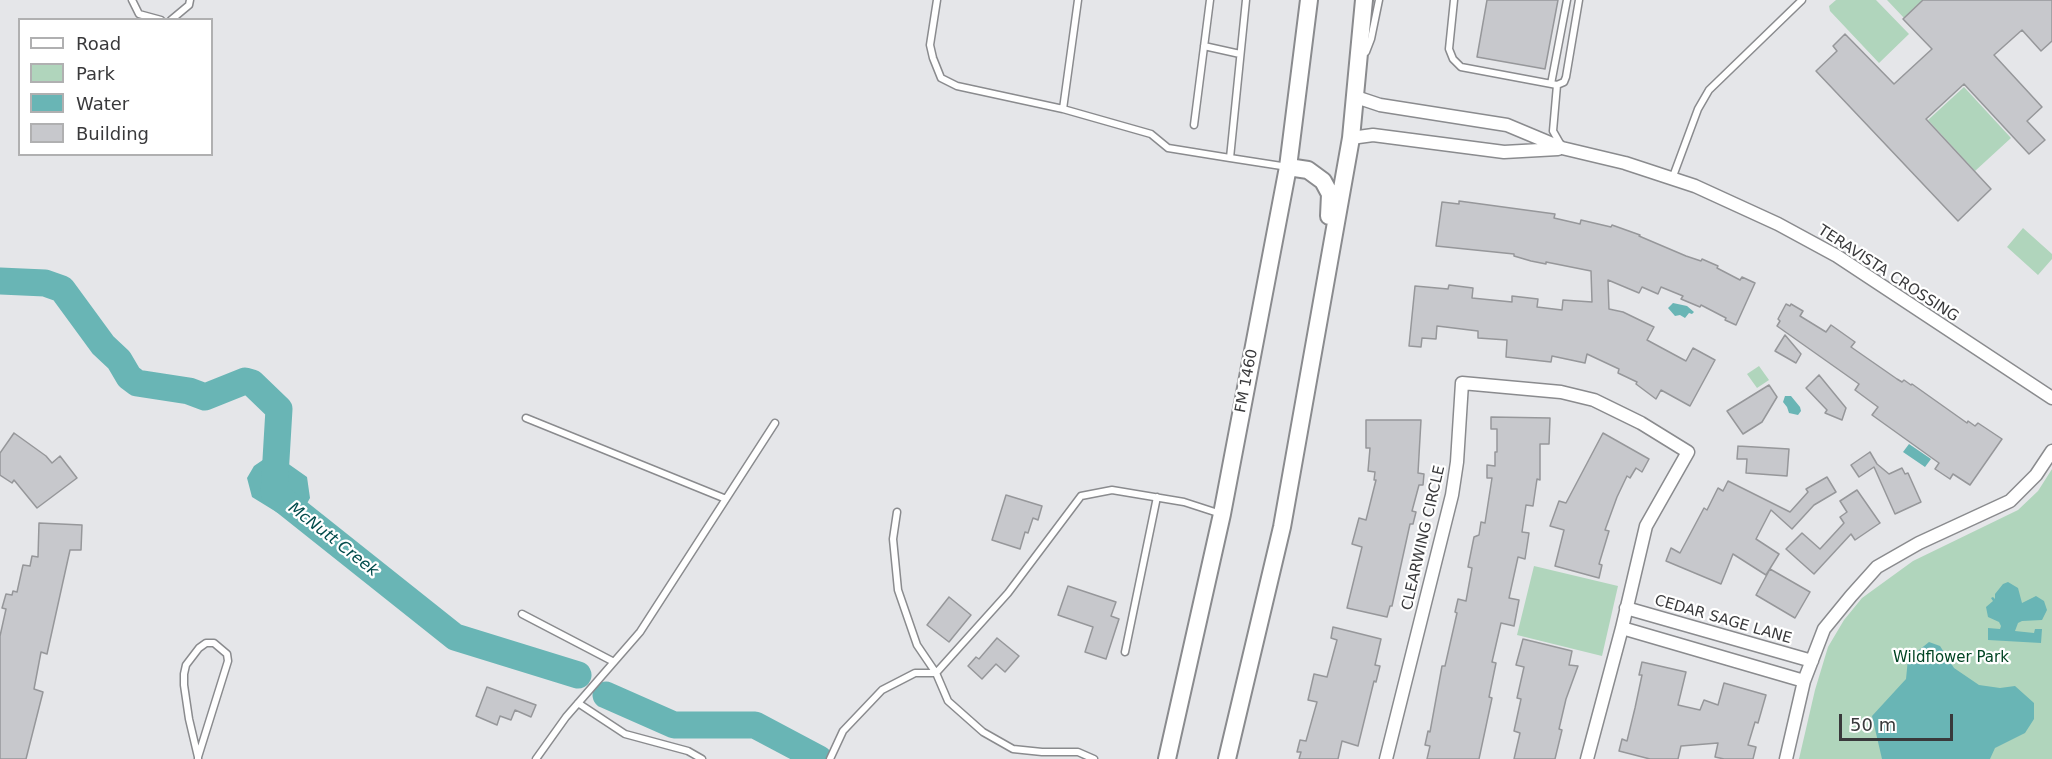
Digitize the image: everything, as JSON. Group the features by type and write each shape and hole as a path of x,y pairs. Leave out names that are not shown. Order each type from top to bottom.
{"main road":[{"name":"FM 1460","path":"1167,759 1222,514 1288,167 1309,0"},
{"path":"1227,759 1282,527 1351,138 1364,0"},
{"path":"1288,167 1308,170 1323,181 1330,194 1328,270"}],"street":[{"name":"TERAVISTA CROSSING","path":"1356,97 1380,105 1507,125 1562,148 1625,163 1695,186 1778,224 1838,256 2052,398"},
{"name":"TERAVISTA CROSSING","path":"1351,138 1372,135 1504,152 1562,148"},
{"name":"CLEARWING CIRCLE","path":"1386,759 1452,495 1457,462 1462,383 1561,392 1594,400 1641,423 1688,452 1646,526 1587,759"},
{"path":"1786,759 1804,681 1824,629 1877,567 1919,543 2010,501 2036,475 2052,451"},
{"name":"CEDAR SAGE LANE","path":"1626,608 1812,661"},
{"path":"1622,628 1804,681"}],"lane":[{"path":"132,0 139,14 154,18"},
{"path":"173,18 189,5 190,0"},
{"path":"937,0 930,45 935,66 942,78 957,86 1063,109 1151,134 1168,148 1288,167"},
{"path":"1063,109 1078,0"},
{"path":"1194,125 1210,0"},
{"path":"1230,158 1246,0"},
{"path":"1359,69 1371,39 1379,0"},
{"path":"1454,0 1449,49 1453,59 1461,67 1554,85 1564,82 1566,77 1579,0"},
{"path":"1562,148 1553,131 1554,85 1567,0"},
{"path":"1672,178 1698,109 1709,90 1802,0"},
{"path":"1204,46 1240,54"},
{"path":"526,418 726,499"},
{"path":"536,759 578,703 640,632 775,423"},
{"path":"830,758 843,731 882,690 915,673 936,672 1008,593 1081,496 1112,490 1184,502 1222,514"},
{"path":"1125,652 1157,497"},
{"path":"897,512 893,539 898,590 917,645 936,672 948,701 983,732 1013,749 1078,752 1094,759"},
{"path":"522,614 614,662"},
{"path":"206,643 214,643 227,654 228,661 198,758 189,719 184,674 190,658 199,648 206,643"},
{"path":"578,703 625,734 688,751 702,759"}],"green space":[{"path":"1836,0 1876,0 1909,34 1879,63 1830,11 1829,6"},
{"path":"1887,0 1923,0 1904,18"},
{"path":"1964,87 2011,138 1975,171 1928,120"},
{"path":"2023,228 2052,254 2052,259 2038,275 2007,247"},
{"path":"1759,366 1769,380 1757,388 1747,374"},
{"name":"Wildflower Park","path":"2052,469 2052,759 1799,759 1815,690 1828,647 1844,620 1862,598 1913,561 2018,510 2038,491"},
{"path":"1534,566 1618,586 1602,656 1517,635"}],"water":[{"path":"1673,303 1687,306 1694,312 1689,313 1685,318 1680,315 1675,316 1668,308"},
{"path":"1785,396 1791,396 1800,407 1801,411 1798,415 1789,413 1783,402"},
{"path":"1909,444 1931,459 1925,467 1903,452"},
{"path":"273,453 307,477 310,498 300,516 278,513 252,497 247,478 254,466"},
{"path":"2008,582 2018,588 2022,603 2036,596 2044,601 2047,610 2042,620 2022,621 2018,623 2015,631 2034,633 2035,629 2042,629 2041,643 1988,640 1988,628 2000,629 2001,626 1999,622 1988,617 1986,607 1993,601 1991,598 1995,599 1995,594 2003,584"},
{"path":"1929,642 1940,646 1954,668 1979,685 2000,688 2015,686 2034,703 2034,719 2025,733 1995,748 1990,759 1882,759 1872,716 1906,679 1908,659"}],"building":[{"path":"1487,0 1558,0 1545,69 1477,57"},
{"path":"1923,0 2052,0 2052,41 2041,51 2022,30 1994,55 2042,107 2027,121 2045,140 2029,154 1964,84 1926,119 1991,189 1958,221 1816,71 1837,51 1833,46 1845,34 1894,84 1932,49 1903,19"},
{"path":"1459,201 1555,214 1554,218 1580,224 1581,220 1611,227 1612,225 1686,256 1701,261 1702,259 1740,280 1742,277 1755,283 1736,325 1701,305 1700,307 1681,299 1683,296 1661,287 1658,294 1642,287 1639,293 1608,280 1609,309 1623,312 1654,327 1647,340 1686,361 1693,348 1715,360 1690,406 1661,390 1656,399 1636,384 1637,382 1618,373 1619,369 1587,354 1585,363 1552,356 1551,362 1506,357 1507,340 1478,338 1478,331 1437,326 1436,339 1422,338 1421,347 1409,346 1415,286 1448,289 1449,285 1473,288 1472,298 1512,302 1512,296 1538,299 1537,307 1562,310 1563,300 1592,302 1591,271 1531,261 1514,256 1514,254 1436,246 1442,202 1459,204"},
{"path":"1786,304 1790,306 1791,304 1803,311 1800,316 1826,332 1831,325 1855,342 1851,347 1897,379 1912,384 1967,423 1968,421 1975,426 1978,423 2002,439 1970,485 1953,474 1950,479 1935,469 1939,463 1872,415 1878,407 1855,390 1859,384 1777,326"},
{"path":"1785,335 1801,354 1796,363 1775,351"},
{"path":"1819,375 1846,408 1842,420 1825,413 1827,410 1806,388"},
{"path":"1769,385 1777,397 1762,422 1743,434 1727,411"},
{"path":"1491,417 1550,418 1549,444 1540,444 1540,480 1537,479 1533,506 1526,505 1522,532 1529,533 1525,559 1518,557 1509,598 1519,600 1514,626 1501,623 1492,662 1496,663 1489,697 1492,698 1479,759 1427,759 1430,746 1425,745 1428,731 1430,732 1442,666 1445,666 1457,613 1455,612 1458,599 1466,601 1472,568 1468,567 1474,537 1479,535 1481,522 1485,523 1492,478 1487,478 1487,465 1495,466 1495,452 1497,452 1497,429 1491,429"},
{"path":"1366,420 1421,420 1418,473 1424,474 1423,485 1419,485 1412,511 1416,512 1413,524 1410,524 1392,606 1390,606 1387,617 1347,608 1362,547 1352,544 1359,518 1366,520 1376,480 1374,480 1375,472 1368,471 1370,448 1366,448"},
{"path":"14,433 52,463 60,456 77,478 37,508 14,480 12,483 0,475 0,453"},
{"path":"1603,433 1649,459 1642,472 1636,468 1630,478 1627,476 1617,497 1605,530 1609,531 1599,564 1602,565 1599,578 1555,566 1564,530 1550,526 1559,501 1566,503"},
{"path":"1738,446 1789,449 1787,476 1746,473 1747,459 1737,459"},
{"path":"1870,452 1877,464 1889,474 1902,468 1905,474 1908,473 1921,502 1895,514 1874,467 1859,477 1851,465"},
{"path":"1827,477 1836,492 1814,505 1792,529 1771,510 1756,539 1779,554 1766,575 1733,554 1721,584 1666,561 1671,548 1680,553 1704,508 1707,510 1718,488 1723,491 1728,481 1790,512 1808,492 1806,489"},
{"path":"1857,490 1880,523 1855,540 1851,534 1814,574 1786,549 1802,533 1820,549 1844,523 1840,517 1847,512 1840,501"},
{"path":"1006,495 1042,506 1038,520 1033,518 1028,533 1025,532 1020,549 992,540"},
{"path":"39,523 82,525 81,550 70,550 47,654 41,652 34,689 43,692 26,759 0,759 0,636 6,609 2,608 6,594 12,595 13,591 17,592 23,565 30,566 32,556 38,557"},
{"path":"1770,569 1810,592 1795,618 1756,595"},
{"path":"1068,586 1116,602 1111,616 1119,619 1106,659 1085,652 1093,627 1058,615"},
{"path":"949,597 971,615 949,642 927,625"},
{"path":"1333,627 1381,639 1375,665 1380,666 1376,682 1374,681 1358,746 1342,741 1338,759 1299,759 1301,752 1297,752 1300,740 1306,741 1317,702 1308,700 1314,674 1327,677 1337,640 1331,638"},
{"path":"997,638 1019,656 1005,672 996,664 982,679 968,666 976,657 979,659"},
{"path":"1523,639 1572,651 1569,665 1578,666 1566,699 1555,759 1514,759 1520,733 1514,731 1521,699 1517,698 1524,667 1516,665"},
{"path":"1642,662 1686,672 1678,705 1700,710 1704,700 1718,705 1724,683 1766,695 1758,723 1755,722 1748,745 1756,747 1753,759 1715,757 1718,743 1681,746 1678,759 1650,759 1619,751 1622,739 1627,741 1642,675 1639,675"},
{"path":"487,687 536,705 531,717 515,710 511,720 500,716 497,725 476,716"}],"waterway":[{"name":"McNutt Creek","path":"0,281 45,283 62,289 103,345 119,360 129,377 137,383 189,391 205,397 245,381 252,383 279,409 274,493 455,637 578,675"},
{"name":"McNutt Creek","path":"606,695 674,725 755,725 819,759"}]}
